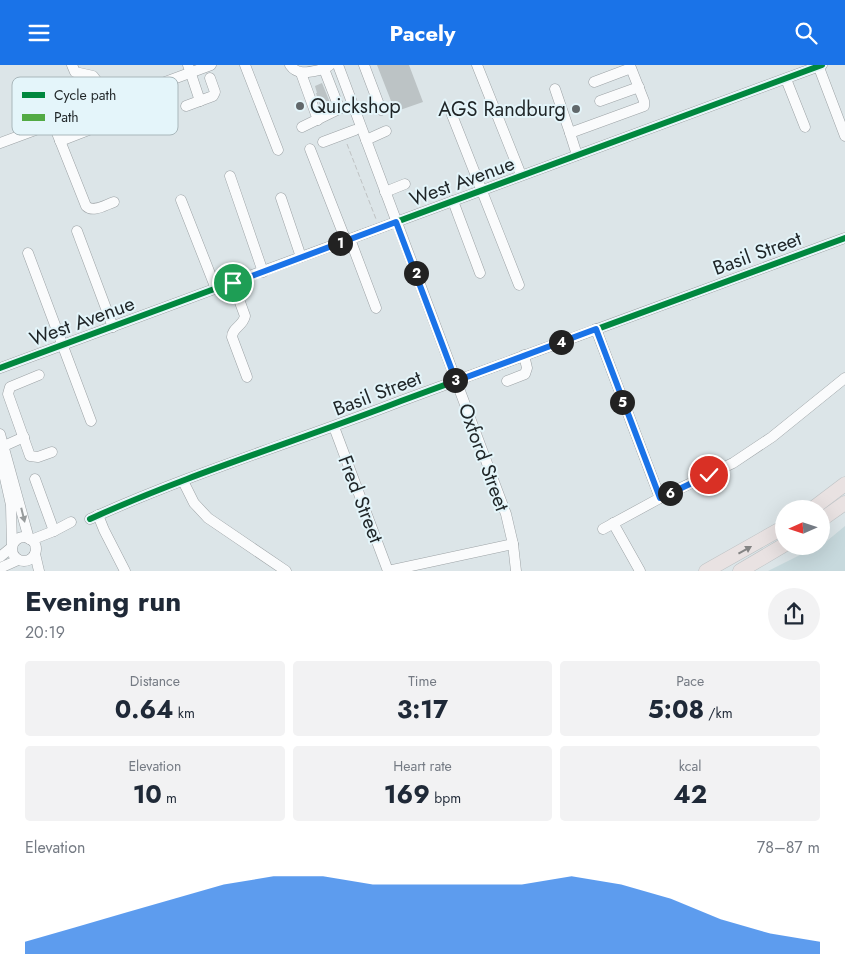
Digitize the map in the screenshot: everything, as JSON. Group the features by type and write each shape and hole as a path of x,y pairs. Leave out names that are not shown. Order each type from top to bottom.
{"main road":[{"path":"824,500 845,484"},
{"path":"830,514 845,503"},
{"path":"706,571 775,532"},
{"path":"740,571 775,550"}],"street":[{"path":"72,65 75,72 94,77"},
{"path":"170,77 189,69 211,65"},
{"path":"245,65 278,150"},
{"path":"290,65 297,72 301,73 327,67 340,109"},
{"name":"Oxford Street","path":"338,65 506,513 513,544 516,571"},
{"path":"364,65 380,110"},
{"path":"477,65 522,175"},
{"path":"820,65 845,136"},
{"name":"West Avenue","path":"0,368 820,65"},
{"path":"570,133 642,108 644,104 639,87 630,68 594,82"},
{"path":"189,69 200,101"},
{"path":"301,73 318,120"},
{"path":"186,106 214,94 210,78"},
{"path":"786,79 805,127"},
{"path":"600,101 639,87"},
{"path":"555,89 577,155"},
{"path":"302,127 340,109 354,107"},
{"path":"452,115 520,285"},
{"path":"323,142 356,130"},
{"path":"366,140 386,131"},
{"path":"1,141 18,135"},
{"path":"58,135 88,209 93,210 114,201"},
{"path":"60,141 76,135"},
{"path":"310,149 376,308"},
{"path":"230,177 263,272"},
{"path":"385,192 405,184"},
{"path":"281,198 301,257"},
{"path":"181,200 216,289"},
{"path":"453,201 480,273"},
{"path":"77,231 113,327"},
{"name":"Basil Street","path":"125,571 104,530 94,517 183,481 845,238"},
{"path":"28,253 91,421"},
{"path":"233,283 246,316 244,322 233,331 232,337 247,377"},
{"path":"596,329 660,498"},
{"path":"508,381 525,374 527,368 524,355"},
{"path":"39,375 10,387 8,390 30,456 38,457 52,452"},
{"path":"603,529 739,459 772,437 845,378"},
{"name":"Fred Street","path":"334,427 388,571"},
{"path":"0,434 30,540 35,545 39,571"},
{"path":"4,446 24,437"},
{"path":"0,457 10,505 13,554 26,571"},
{"path":"35,479 54,531"},
{"path":"183,481 194,503 208,518 286,571"},
{"path":"0,557 19,539 30,540 71,522"},
{"path":"612,523 640,571"},
{"path":"388,571 513,544"},
{"path":"0,568 19,560 30,560 35,554"}],"path":[{"path":"344,134 376,218"}],"shaded area":[{"path":"845,526 845,571 768,571 800,555 830,555 830,538"}],"building":[{"path":"377,65 409,65 423,102 400,110 398,104 393,106"},
{"path":"322,83 331,105 321,109 315,86"}],"cycle path":[{"path":"0,368 822,65"},
{"path":"90,519 206,472 845,238"}],"place":[{"name":"Quickshop","path":"300,106"},
{"name":"AGS Randburg","path":"576,109"}],"route":[{"path":"233,283 396,222 456,381 596,329 660,498 709,475"}]}
